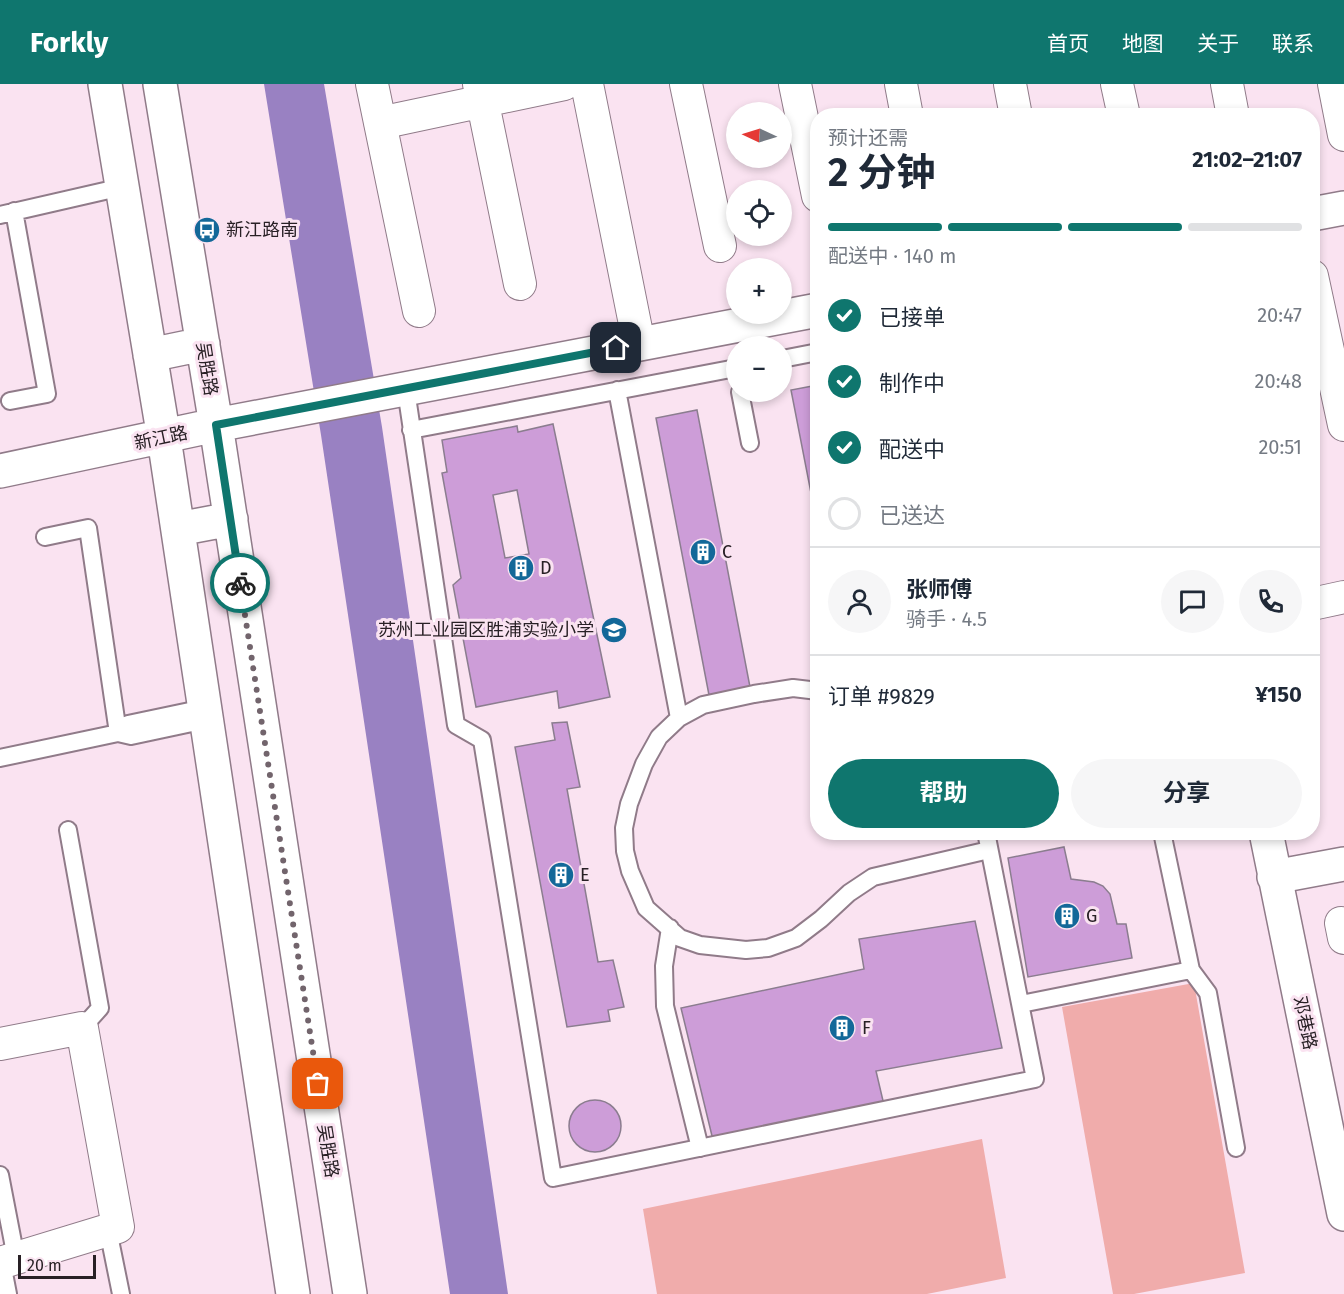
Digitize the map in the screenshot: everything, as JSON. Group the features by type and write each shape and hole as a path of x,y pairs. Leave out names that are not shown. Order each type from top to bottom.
{"main road":[{"path":"105,84 164,438 293,1294"},
{"name":"吴胜路","path":"160,84 231,519 350,1294"},
{"path":"1320,212 1344,208"},
{"name":"新江路","path":"0,471 164,438 216,425 810,312"},
{"path":"150,355 203,344"},
{"path":"178,529 231,519"},
{"name":"邓巷路","path":"1267,840 1344,1214"},
{"path":"1274,877 1344,864"}],"street":[{"path":"372,84 419,311"},
{"path":"380,123 481,92 564,84"},
{"path":"587,84 639,344"},
{"path":"686,84 720,246"},
{"path":"795,84 810,157"},
{"path":"901,84 906,108"},
{"path":"1010,84 1014,108"},
{"path":"1117,84 1122,108"},
{"path":"1227,84 1232,108"},
{"path":"1334,84 1344,135"},
{"path":"481,92 520,284"},
{"path":"1320,313 1344,425"},
{"path":"1320,602 1344,597"},
{"path":"0,1044 82,1028 118,1227 6,1261"}],"lane":[{"path":"10,401 47,394 7,213 122,187"},
{"path":"792,357 810,354"},
{"path":"411,430 617,390 726,372"},
{"path":"617,390 679,718"},
{"path":"394,392 411,430 456,725 482,740 553,1178 1035,1079 987,840"},
{"path":"742,402 750,443"},
{"path":"45,537 88,528 118,733"},
{"path":"810,690 793,688 703,705 679,718 659,737 644,764 629,804 624,828 625,851 630,871 646,908 680,938 700,945 746,950 768,948 796,938 849,893 873,877 989,850"},
{"path":"0,758 118,733 128,724 205,714"},
{"path":"68,830 100,1008 82,1028"},
{"path":"1164,840 1191,970 1208,993 1236,1148"},
{"path":"670,928 664,966 665,1006 699,1148"},
{"path":"1021,1004 1191,970"},
{"path":"0,1175 8,1294"},
{"path":"108,1230 121,1294"}],"shaded area":[{"path":"264,84 324,84 382,427 508,1294 450,1294 321,435"},
{"path":"1194,983 1245,1273 1134,1294 1113,1294 1062,1007"},
{"path":"982,1139 1006,1278 927,1294 657,1294 643,1209"}],"building":[{"path":"810,386 810,488 792,390"},
{"name":"C","path":"697,410 750,687 709,695 656,418"},
{"name":"D","path":"553,424 610,697 559,708 557,691 476,707 453,585 461,578 442,473 447,472 442,440 517,426 518,432","holes":["517,490 529,554 505,558 493,495"]},
{"name":"E","path":"567,722 580,787 567,789 598,962 613,960 624,1007 608,1010 610,1021 567,1027 515,747 555,740 552,723"},
{"name":"G","path":"1064,847 1071,879 1094,882 1103,886 1110,894 1117,924 1126,924 1132,958 1028,977 1008,858"},
{"name":"F","path":"975,921 1002,1048 876,1071 884,1105 713,1140 681,1008 864,969 859,939"},
{"path":"595,1100 605,1102 613,1108 619,1116 621,1126 619,1136 613,1144 605,1150 595,1152 585,1150 577,1144 571,1136 569,1126 571,1116 577,1108 585,1102"}],"way so far":[{"path":"240,583 318,1084"}],"place":[{"name":"新江路南","path":"207,230"},
{"name":"C","path":"703,552"},
{"name":"D","path":"521,568"},
{"name":"苏州工业园区胜浦实验小学","path":"614,630"},
{"name":"E","path":"561,875"},
{"name":"G","path":"1067,916"},
{"name":"F","path":"842,1028"}],"route":[{"path":"240,583 216,425 616,348"}]}
